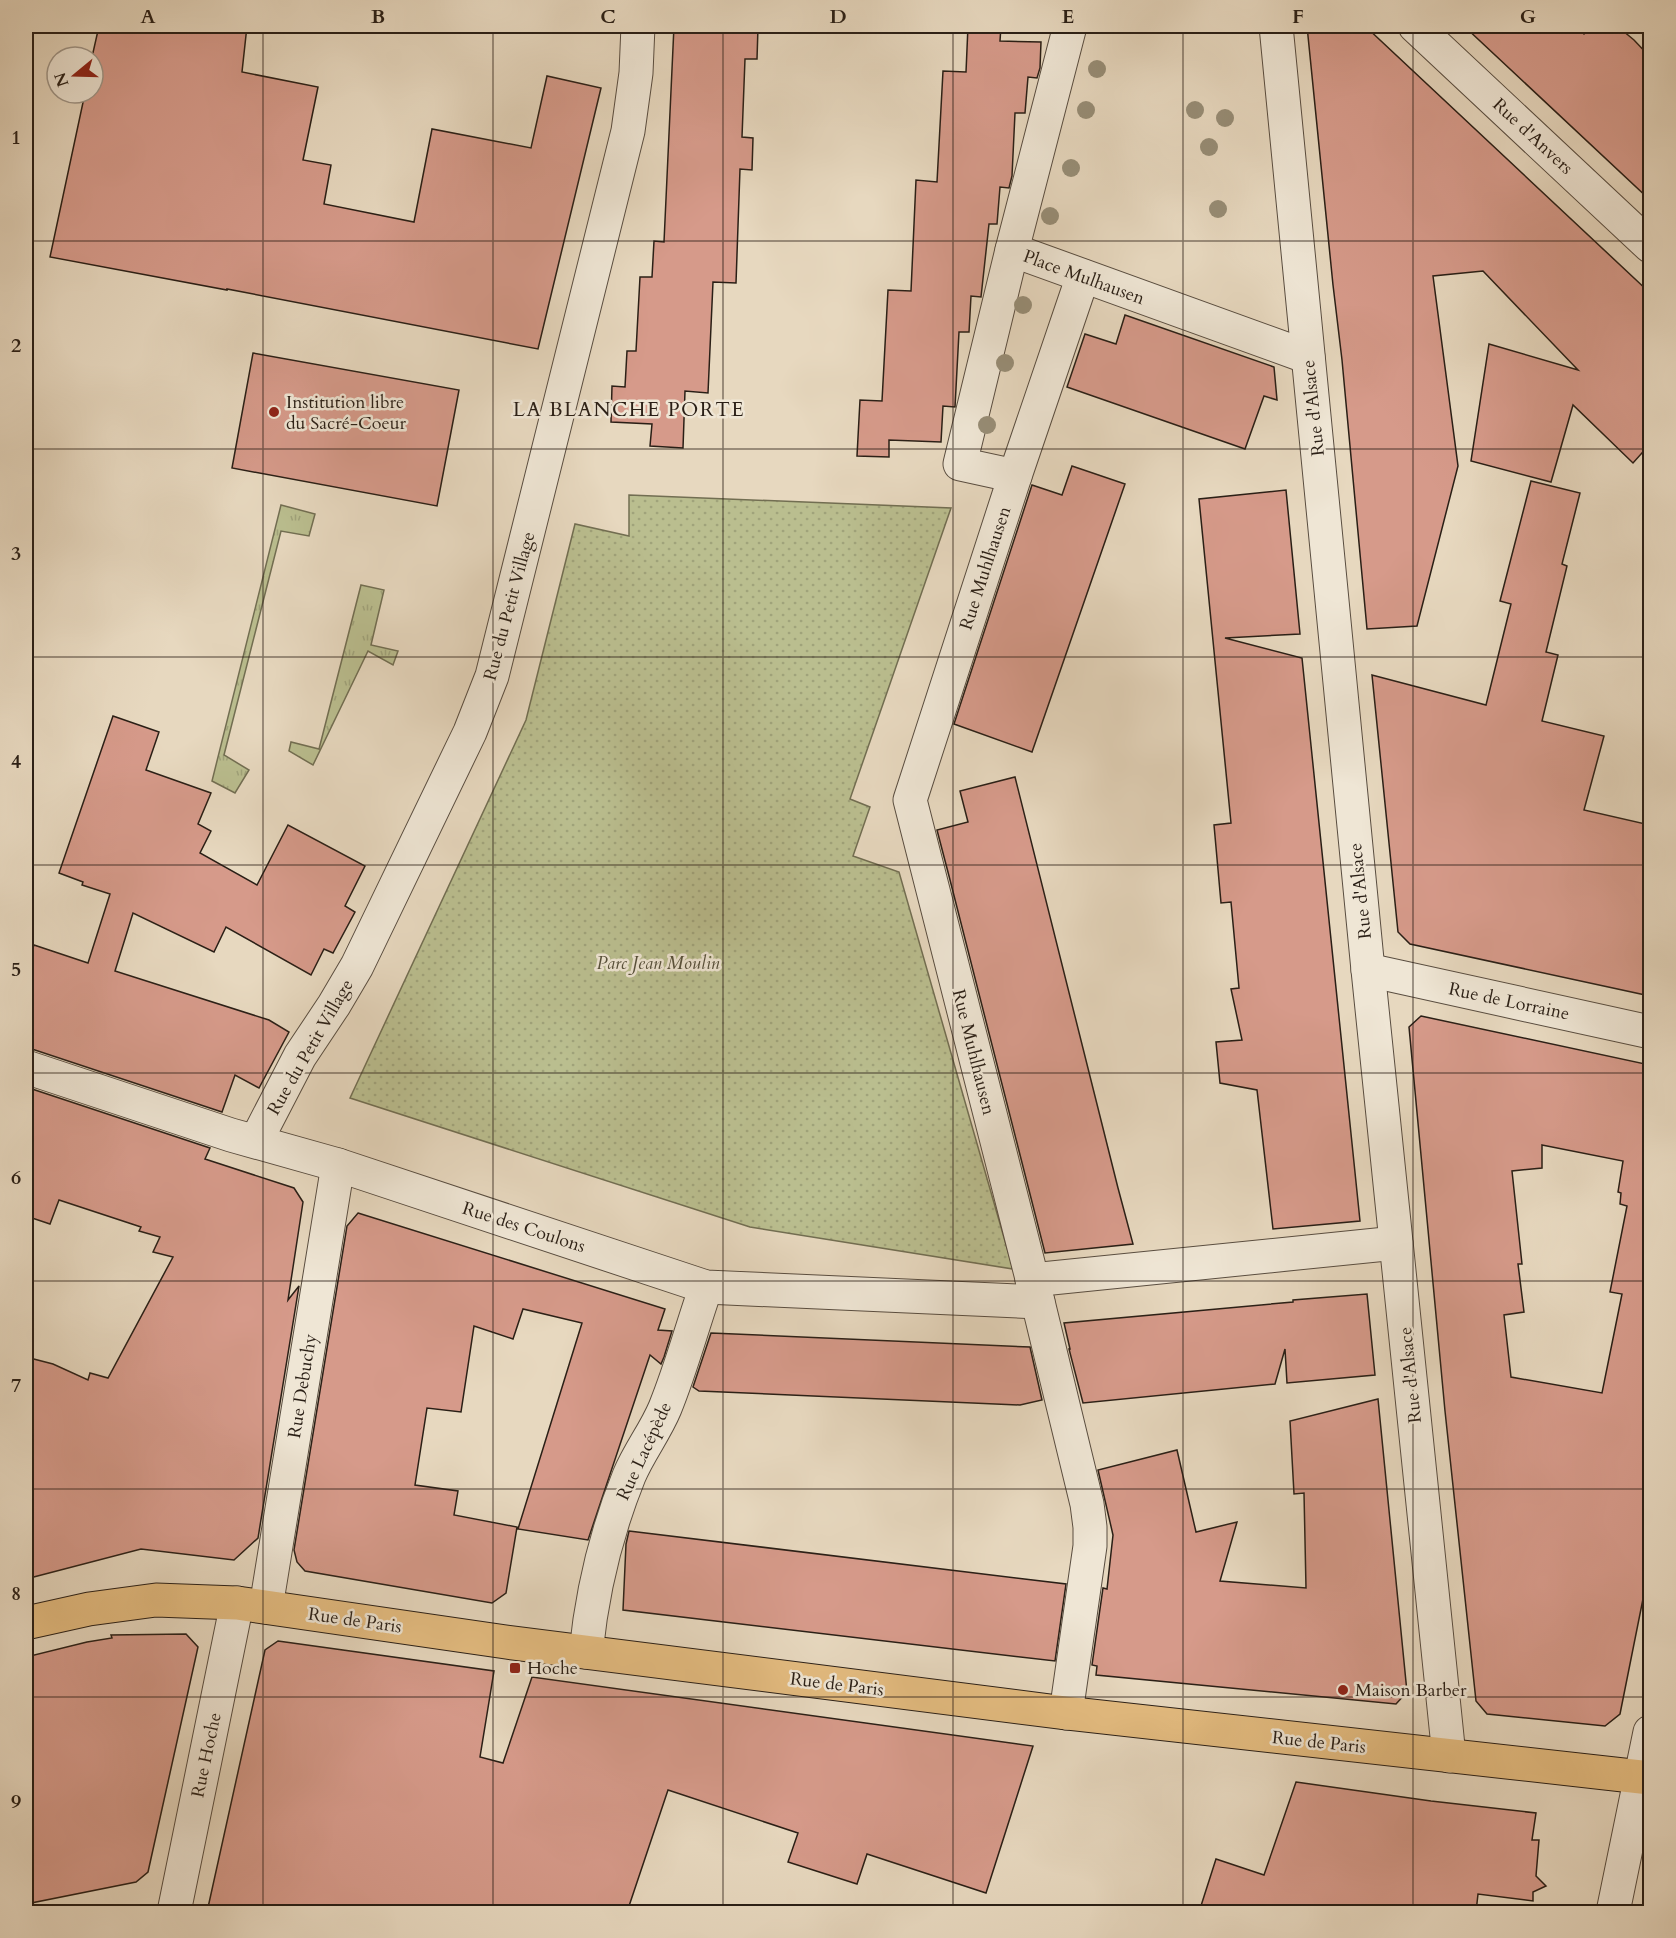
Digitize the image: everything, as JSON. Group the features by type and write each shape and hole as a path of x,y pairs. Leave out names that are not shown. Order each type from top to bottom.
{"main road":[{"name":"Rue de Paris","path":"26,1623 89,1609 156,1599 251,1605 586,1652 1066,1713 1646,1777"}],"street":[{"name":"Rue du Petit Village","path":"267,1145 300,1056 357,966 470,732 492,676 628,130 636,73 638,26"},
{"name":"Place Mulhausen","path":"1070,26 1012,250 1308,357"},
{"name":"Rue d'Alsace","path":"1276,26 1368,970 1449,1756"},
{"name":"Rue d'Anvers","path":"1415,26 1650,246"},
{"path":"1012,250 960,464 1015,476"},
{"name":"Rue Muhlhausen","path":"1066,1713 1090,1546 1087,1504 910,800 1015,476 1083,276"},
{"name":"Rue de Lorraine","path":"1368,970 1650,1032"},
{"name":"Rue des Coulons","path":"26,1067 231,1135 338,1165 706,1287 1035,1291"},
{"name":"Rue Debuchy","path":"251,1605 338,1165"},
{"path":"1035,1291 1396,1243"},
{"name":"Rue Lacépède","path":"586,1652 590,1616 604,1549 629,1476 638,1456 651,1439 666,1405 706,1287"},
{"name":"Rue Hoche","path":"166,1911 251,1605"},
{"path":"1613,1912 1646,1777 1650,1732"}],"green space":[{"name":"Parc Jean Moulin","path":"629,495 951,508 850,799 870,807 853,856 899,872 1013,1269 750,1227 350,1098 526,720 575,524 629,536"},
{"path":"281,505 315,514 309,536 281,531 224,755 249,770 235,793 212,781"},
{"path":"361,585 384,590 371,645 398,651 393,665 368,651 313,765 289,751 291,742 319,749"}],"building":[{"path":"99,26 247,26 242,72 318,87 303,160 331,165 324,204 414,222 432,129 531,148 547,76 601,88 538,349 50,257 82,105 105,105 105,45 95,45"},
{"path":"674,26 758,27 757,59 745,59 742,137 753,138 752,170 740,169 736,283 713,282 708,393 685,391 683,448 650,446 652,424 611,422 612,386 625,387 627,351 636,351 640,277 652,277 654,241 664,242"},
{"path":"968,26 1001,26 1000,41 1041,42 1040,68 1037,78 1028,77 1025,113 1015,113 1012,176 1009,188 1000,187 997,224 989,224 981,297 971,296 969,332 959,332 955,407 943,406 941,442 889,440 889,457 857,456 860,400 882,401 888,290 911,291 916,180 937,182 943,71 966,72"},
{"path":"1307,26 1365,26 1650,293 1650,444 1633,463 1573,405 1551,482 1471,461 1489,344 1578,370 1483,271 1433,276 1458,466 1417,626 1367,629"},
{"path":"1464,26 1575,26 1584,34 1592,26 1617,26 1634,40 1650,57 1650,200"},
{"path":"1125,315 1274,367 1277,400 1264,396 1245,449 1067,387 1085,334 1116,344"},
{"path":"253,353 459,390 437,506 232,468"},
{"path":"1072,466 1125,484 1032,752 954,724 1032,485 1062,495"},
{"path":"1531,481 1580,493 1562,564 1567,566 1546,652 1558,655 1542,721 1604,736 1584,810 1650,825 1650,996 1410,944 1398,932 1372,675 1486,705 1511,604 1500,601"},
{"path":"1286,490 1300,634 1225,638 1302,658 1360,1221 1273,1229 1257,1090 1220,1083 1216,1042 1242,1040 1231,989 1239,988 1231,902 1221,903 1214,825 1231,823 1199,499"},
{"path":"113,716 159,732 146,770 211,793 198,824 211,831 200,853 257,885 288,825 365,866 345,906 355,912 333,953 324,949 311,975 226,927 214,952 133,913 115,971 269,1020 289,1032 259,1088 235,1075 222,1112 32,1049 26,1049 26,968 34,945 88,963 110,894 82,885 83,882 59,873"},
{"path":"1015,777 1133,1244 1045,1253 937,830 968,822 960,791"},
{"path":"1421,1016 1650,1065 1650,1564 1620,1714 1605,1726 1487,1714 1476,1701 1445,1411 1409,1027","holes":["1542,1145 1623,1161 1618,1192 1621,1193 1620,1204 1627,1206 1610,1292 1622,1294 1602,1393 1511,1377 1504,1315 1524,1312 1518,1264 1522,1264 1512,1171 1542,1168"]},
{"path":"26,1087 210,1148 205,1159 294,1188 303,1202 288,1300 299,1286 258,1538 234,1560 141,1549 26,1579 26,1357 53,1364 88,1380 90,1373 108,1378 173,1257 153,1252 160,1237 139,1231 141,1227 59,1200 50,1224 26,1216"},
{"path":"358,1213 665,1309 658,1330 672,1331 664,1357 661,1364 650,1355 588,1540 518,1529 582,1323 523,1309 513,1339 474,1326 461,1412 427,1408 415,1485 458,1491 454,1515 517,1527 506,1593 492,1603 305,1571 297,1562 294,1550 347,1226"},
{"path":"1367,1294 1375,1375 1287,1383 1285,1349 1275,1384 1083,1403 1064,1323 1293,1302 1293,1300"},
{"path":"711,1333 1030,1347 1042,1400 1020,1405 699,1391 693,1387"},
{"path":"1378,1399 1407,1692 1396,1704 1096,1675 1097,1666 1092,1665 1103,1588 1107,1589 1113,1535 1098,1470 1177,1450 1196,1532 1237,1522 1220,1581 1306,1588 1304,1493 1294,1494 1290,1421"},
{"path":"629,1531 1066,1584 1055,1661 623,1610 626,1544"},
{"path":"186,1634 198,1647 148,1872 136,1882 26,1904 26,1657 112,1638 111,1635"},
{"path":"278,1641 494,1671 480,1757 503,1763 532,1677 1033,1746 986,1893 867,1854 857,1884 788,1862 798,1833 668,1790 627,1912 207,1912 265,1650"},
{"path":"1296,1782 1536,1813 1532,1840 1539,1840 1536,1876 1546,1886 1533,1892 1533,1901 1478,1894 1476,1912 1199,1912 1216,1859 1264,1875"}],"place":[{"name":"Institution libre du Sacré-Coeur","path":"274,412"},
{"name":"Hoche","path":"515,1668"},
{"name":"Maison Barber","path":"1343,1690"}],"district":[{"name":"LA BLANCHE PORTE","path":"629,409"}]}
